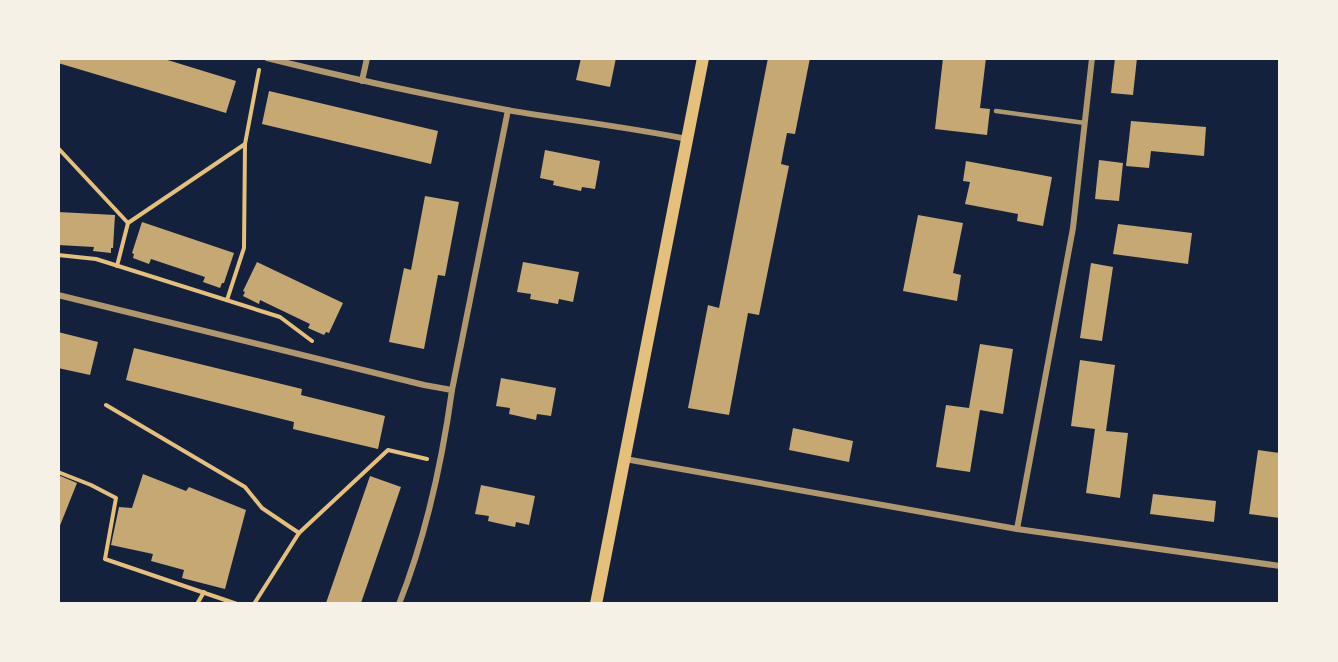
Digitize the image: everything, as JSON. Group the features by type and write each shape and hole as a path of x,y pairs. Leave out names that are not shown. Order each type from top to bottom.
{"main road":[{"path":"596,603 702,58"}],"street":[{"path":"267,58 362,81 508,110 687,139"},
{"path":"362,81 367,58"},
{"path":"1017,529 1073,228 1092,58"},
{"path":"399,603 415,563 446,432 452,390 508,110"},
{"path":"58,295 452,390"},
{"path":"625,459 1017,529 1280,566"}],"lane":[{"path":"996,111 1085,123"}],"path":[{"path":"227,300 244,248 245,144 260,69"},
{"path":"117,266 128,223 245,144"},
{"path":"58,148 128,223"},
{"path":"58,255 96,260 280,317 337,364"},
{"path":"106,405 245,486 262,508 299,533"},
{"path":"254,603 299,533 388,450 439,462"},
{"path":"58,472 116,498 105,560 237,603"},
{"path":"197,603 204,592"}],"building":[{"path":"58,58 161,58 236,81 226,113 58,63"},
{"path":"581,58 616,58 610,87 576,80"},
{"path":"768,58 810,58 795,134 787,133 784,148 781,164 789,166 759,315 748,313 729,415 688,408 708,305 719,308"},
{"path":"943,58 986,58 980,108 990,109 987,135 935,129"},
{"path":"1115,58 1137,58 1133,95 1111,93"},
{"path":"269,91 438,131 431,164 262,124"},
{"path":"1131,121 1206,127 1204,156 1151,151 1149,168 1126,166"},
{"path":"545,150 600,161 595,189 582,187 581,191 553,185 554,181 540,178"},
{"path":"1099,160 1123,163 1119,201 1095,199"},
{"path":"966,161 1052,177 1043,226 1017,221 1018,214 965,204 970,182 963,181"},
{"path":"425,196 459,202 445,276 438,275 424,349 389,342 404,268 411,270"},
{"path":"58,212 115,215 111,253 93,251 94,247 58,245"},
{"path":"918,215 963,223 953,273 961,275 957,301 903,291"},
{"path":"142,222 234,253 224,283 220,288 203,282 205,277 151,259 149,264 133,258 132,253"},
{"path":"1118,224 1192,233 1188,264 1113,254"},
{"path":"257,262 343,303 329,333 326,332 324,335 308,328 310,324 260,300 259,304 243,296 245,292 243,291"},
{"path":"523,262 579,272 573,302 559,299 558,304 530,299 531,294 517,292"},
{"path":"1091,263 1113,267 1102,341 1080,338"},
{"path":"58,332 98,342 90,375 58,368"},
{"path":"980,344 1013,349 1003,414 980,410 970,472 936,467 946,405 969,408"},
{"path":"134,348 302,389 301,395 385,416 378,449 293,429 294,422 126,380"},
{"path":"1080,360 1115,365 1106,431 1128,433 1120,498 1086,493 1095,429 1071,426"},
{"path":"501,378 556,388 551,416 537,414 536,420 509,414 510,408 496,406"},
{"path":"793,428 853,441 849,462 789,450"},
{"path":"1258,450 1280,453 1280,518 1249,514"},
{"path":"143,474 186,491 189,487 246,510 225,589 182,578 184,570 151,561 153,554 111,545 119,507 132,508"},
{"path":"58,475 77,483 59,528 58,528"},
{"path":"370,476 401,487 361,603 326,603"},
{"path":"481,485 535,496 529,525 516,522 515,527 488,521 489,516 475,514"},
{"path":"1153,494 1216,501 1214,522 1150,514"}]}
